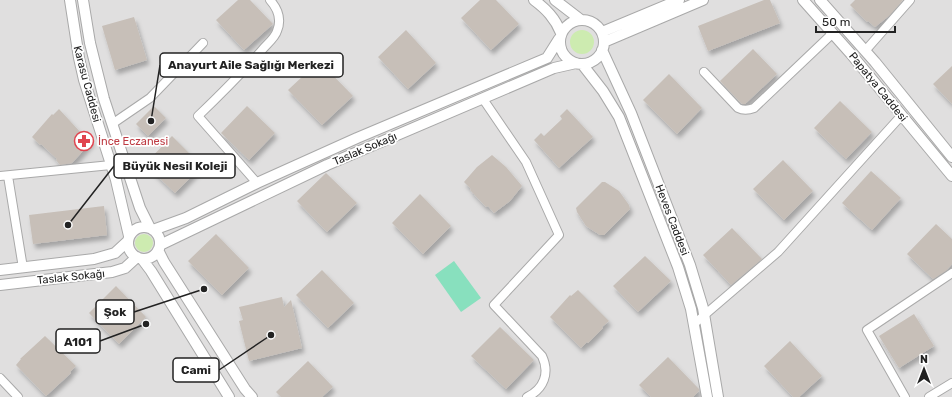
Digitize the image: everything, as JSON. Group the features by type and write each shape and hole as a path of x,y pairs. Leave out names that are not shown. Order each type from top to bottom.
{"street":[{"name":"Karasu Caddesi","path":"70,0 75,37 84,80 111,165 128,239"},
{"name":"Karasu Caddesi","path":"83,0 93,57 112,124 140,208 152,229"},
{"path":"257,183 198,116 233,81 277,33 279,21 277,8 270,0"},
{"path":"534,0 547,10 552,17 560,36 561,51 570,61 579,64 594,60 602,42 679,0"},
{"path":"555,0 581,20 593,23 602,42"},
{"path":"602,42 703,0"},
{"name":"Papatya Caddesi","path":"802,0 833,33 952,176"},
{"name":"Papatya Caddesi","path":"820,0 865,51 952,156"},
{"path":"865,51 910,0"},
{"path":"560,36 569,23 581,20"},
{"path":"704,72 738,108 742,110 750,109 757,105 833,33"},
{"name":"Taslak Sokağı","path":"152,229 186,218 257,183 357,138 547,58 560,36"},
{"name":"Heves Caddesi","path":"602,42 690,266 705,315 718,397"},
{"path":"112,124 150,98 203,43"},
{"name":"Taslak Sokağı","path":"159,247 328,165 554,68 579,64"},
{"name":"Heves Caddesi","path":"579,64 603,91 619,117 678,267 694,324 707,397"},
{"path":"483,99 526,162 559,234 494,305 542,356 545,362 546,374 543,384 537,391 527,397"},
{"path":"694,324 778,252 901,116"},
{"path":"24,268 4,176 111,165"},
{"path":"229,397 151,271 130,251 128,239 136,229 146,227 152,229 158,235 159,247 164,262 245,389 252,397"},
{"name":"Taslak Sokağı","path":"0,270 94,259 115,252 128,239"},
{"path":"139,258 151,257 159,247"},
{"name":"Taslak Sokağı","path":"0,285 112,272 125,268 139,258"},
{"path":"905,397 867,330 952,273"},
{"path":"0,378 18,397"},
{"path":"929,397 952,383"}],"shaded area":[{"path":"0,0 952,0 952,397 0,397"}],"green space":[{"path":"582,30 591,33 594,42 591,51 582,54 573,51 570,42 573,33"},
{"path":"144,234 150,237 153,243 150,249 144,252 138,249 135,243 138,237"},
{"path":"454,261 481,298 461,312 435,275"}],"building":[{"path":"238,0 250,0 273,24 244,50 216,20"},
{"path":"480,0 496,0 519,24 491,50 461,18"},
{"path":"764,0 770,0 780,23 708,51 698,26"},
{"path":"855,0 903,0 890,15 875,27 868,21 867,22 850,5"},
{"path":"134,17 147,60 115,70 102,26"},
{"path":"406,30 436,63 408,89 378,57"},
{"path":"753,49 777,74 745,104 743,104 720,81"},
{"path":"319,61 353,96 322,125 288,90"},
{"path":"952,66 952,104 933,84"},
{"path":"669,74 702,108 677,134 643,100"},
{"path":"840,101 872,132 846,159 814,128"},
{"path":"154,106 166,118 148,136 136,124"},
{"path":"247,106 275,133 249,160 221,133"},
{"path":"59,109 82,134 83,133 92,141 72,163 60,165 56,160 57,159 32,137 52,114 53,115"},
{"path":"567,109 593,137 559,168 534,140 541,133 544,136 562,119 560,116"},
{"path":"172,136 202,166 175,193 145,164"},
{"path":"492,155 506,167 522,186 510,201 494,213 488,206 486,207 464,182 477,167"},
{"path":"783,160 813,191 784,220 753,189"},
{"path":"871,171 901,198 872,230 842,203"},
{"path":"326,173 357,203 327,232 297,201"},
{"path":"602,182 605,182 619,191 629,205 630,209 604,235 600,235 586,226 576,208"},
{"path":"420,194 451,226 423,254 392,223"},
{"path":"104,206 107,235 33,244 29,215"},
{"path":"936,224 952,239 952,264 946,271 933,279 907,254"},
{"path":"732,228 762,259 731,285 703,255"},
{"path":"216,234 249,268 222,295 188,261"},
{"path":"645,256 671,281 638,312 613,286"},
{"path":"322,270 354,303 328,328 296,295"},
{"path":"116,286 146,317 119,344 89,313"},
{"path":"578,290 609,321 588,343 587,342 581,348 550,317 570,295 571,296"},
{"path":"282,297 284,307 291,300 302,348 249,361 239,321 243,320 239,307"},
{"path":"914,314 934,346 899,368 879,336"},
{"path":"500,327 534,360 506,389 471,356"},
{"path":"45,336 76,366 70,372 71,373 46,396 16,365 20,359"},
{"path":"790,341 822,376 799,397 793,397 764,366"},
{"path":"668,357 699,389 693,397 651,397 639,385"},
{"path":"308,361 333,387 322,397 281,397 276,392"}],"place":[{"name":"Anayurt Aile Sağlığı Merkezi","path":"151,121"},
{"name":"İnce Eczanesi","path":"84,141"},
{"name":"Büyük Nesil Koleji","path":"68,225"},
{"name":"Şok","path":"204,289"},
{"name":"A101","path":"146,324"},
{"name":"Cami","path":"271,335"}]}
